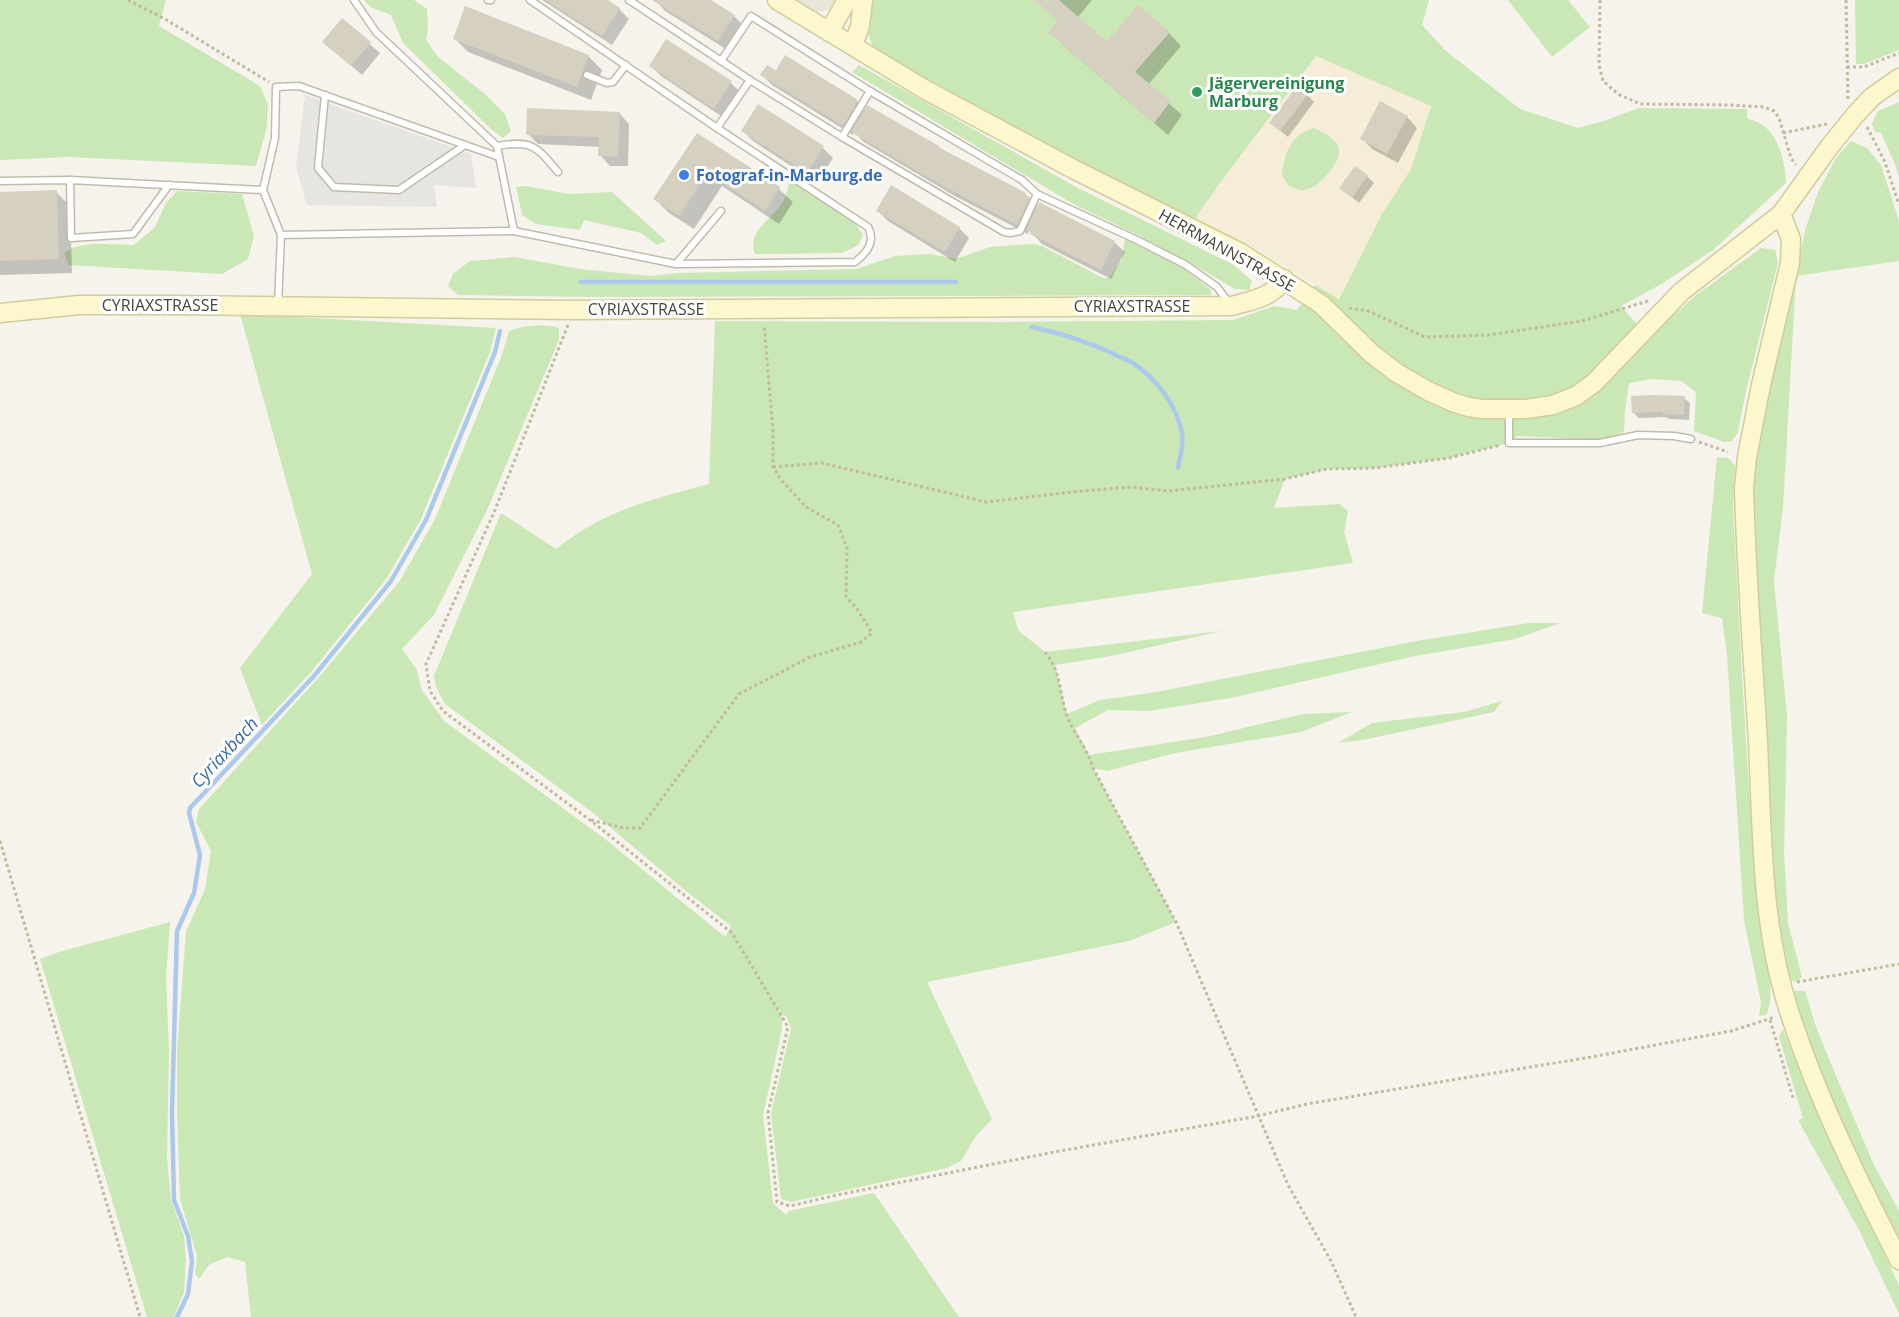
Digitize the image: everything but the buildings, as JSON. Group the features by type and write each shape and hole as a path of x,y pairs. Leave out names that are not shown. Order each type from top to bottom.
{"street":[{"name":"HERRMANNSTRASSE","path":"777,0 924,89 1075,170 1241,254 1284,279 1321,304 1372,354 1397,373 1428,391 1469,407 1509,410 1553,405 1576,396 1594,383 1681,292 1781,214 1856,114 1872,97 1899,78"},
{"path":"829,32 847,0"},
{"path":"853,46 860,26 863,0"},
{"path":"1781,214 1791,239 1790,263 1761,385 1747,457 1744,488 1765,876 1771,933 1789,1010 1832,1122 1858,1181 1899,1260"},
{"name":"CYRIAXSTRASSE","path":"0,313 79,305 278,305 574,310 1232,306 1263,297 1278,289 1284,279"}],"lane":[{"path":"354,0 376,32 497,146 514,231"},
{"path":"281,236 514,231 676,264 855,262 865,254 871,244 871,233 868,227 717,128 530,0"},
{"path":"629,0 750,80 842,137 1004,232 1020,231 1037,194"},
{"path":"721,61 751,16 870,91 1022,180 1037,194 1186,265 1217,287 1232,306"},
{"path":"587,75 607,83 613,82 626,65"},
{"path":"717,128 750,80"},
{"path":"278,305 281,236 263,190 274,138 276,87 299,86 500,157"},
{"path":"842,137 870,91"},
{"path":"326,95 318,168 334,186 399,190 465,145"},
{"path":"497,146 515,143 532,146 558,172"},
{"path":"0,181 70,180 263,190"},
{"path":"70,180 71,238 133,234 169,185"},
{"path":"676,264 721,211"},
{"path":"1509,410 1509,443 1600,443 1638,435 1691,439"}],"path":[{"path":"128,0 165,19 276,87"},
{"path":"1600,0 1599,64 1603,81 1618,94 1640,104 1730,105 1764,107 1774,111 1779,118 1791,158 1807,179"},
{"path":"1846,0 1848,106 1867,125 1876,142 1899,205"},
{"path":"1847,67 1864,67 1899,54"},
{"path":"1782,133 1828,124"},
{"path":"1321,304 1368,311 1425,337 1489,335 1582,321 1654,300"},
{"path":"590,820 622,828 640,828 739,694 810,657 861,642 872,633 856,607 846,597 847,548 838,525 806,507 782,481 773,467 773,430 764,309"},
{"path":"574,310 495,510 426,664 430,691 443,711 590,820 732,933 788,1027 768,1113 777,1202 790,1206 1030,1156 1258,1116 1306,1104 1719,1033 1770,1020 1789,1010"},
{"path":"1691,439 1728,452"},
{"path":"773,467 822,463 986,502 1131,487 1168,491 1285,479 1327,469 1375,468 1449,458 1509,443"},
{"path":"1045,652 1055,665 1066,714 1176,922 1288,1185 1330,1261 1356,1317"},
{"path":"0,841 140,1317"},
{"path":"1782,985 1899,964"},
{"path":"1770,1020 1793,1098"}],"shaded area":[{"path":"794,0 838,0 829,10 815,12"},
{"path":"1316,56 1431,105 1411,169 1382,214 1339,299 1254,248 1195,219"},
{"path":"305,95 471,154 476,188 434,185 437,207 307,205 296,168"}],"green space":[{"path":"0,0 166,0 159,26 260,86 268,105 267,127 256,166 69,157 0,160"},
{"path":"364,0 414,0 427,9 426,40 438,57 485,94 505,114 511,131 503,138 491,129 403,43 391,15 370,7"},
{"path":"870,0 1429,0 1422,25 1446,51 1520,109 1578,128 1639,108 1747,109 1747,119 1765,127 1777,143 1784,163 1786,183 1713,250 1663,283 1621,306 1651,335 1695,296 1761,248 1775,250 1778,263 1738,432 1732,441 1724,442 1694,431 1696,392 1681,381 1651,379 1629,383 1624,432 1603,440 1517,436 1509,443 1449,458 1375,468 1327,469 1285,479 1274,508 1339,504 1348,511 1344,532 1353,563 1013,612 1018,630 1045,652 1222,631 1111,656 1055,665 1067,714 1100,700 1151,693 1417,641 1529,623 1560,623 1515,639 1415,656 1231,698 1148,711 1108,710 1075,728 1089,755 1206,737 1303,714 1352,712 1301,732 1175,753 1107,771 1093,768 1176,922 1129,941 927,982 992,1119 976,1136 961,1161 947,1168 791,1202 781,1199 771,1114 791,1028 787,1017 782,1015 782,1029 763,1115 773,1203 786,1215 789,1211 874,1193 959,1317 251,1317 245,1262 227,1257 209,1265 199,1279 195,1274 197,1256 180,1199 177,1050 186,932 205,889 211,851 196,822 199,809 319,677 399,582 435,519 502,355 509,331 534,325 553,326 559,328 559,340 487,510 434,615 402,649 417,670 422,690 444,721 605,839 725,937 731,926 592,812 445,704 436,687 434,676 501,513 556,549 610,516 648,501 709,484 715,321 1233,320 1274,306 1297,310 1315,285 1339,299 1382,214 1411,169 1431,106 1316,56 1195,219 991,116 873,47 868,33"},
{"path":"1508,0 1568,0 1590,27 1552,57"},
{"path":"1855,0 1899,0 1899,50 1864,64 1856,64"},
{"path":"859,65 1078,188 1234,265 1252,281 1249,290 1235,289 1132,232 1075,205 852,72"},
{"path":"1899,102 1899,177 1881,133 1875,132 1872,123 1878,111"},
{"path":"1314,128 1335,141 1339,155 1324,178 1315,186 1302,191 1289,186 1282,175 1283,167 1287,152 1294,140"},
{"path":"1851,141 1867,148 1881,165 1899,221 1899,261 1796,276 1805,230 1818,192 1836,158"},
{"path":"789,181 854,221 863,235 858,245 842,253 755,254 754,239 760,227 783,202"},
{"path":"526,186 569,194 612,192 666,241 657,245 641,233 584,220 580,230 536,224 522,215 516,187"},
{"path":"177,191 242,194 254,236 248,259 222,274 69,265 64,253 78,246 134,245 155,227 166,203"},
{"path":"1125,238 1184,269 1211,290 1211,295 598,297 458,295 448,286 453,274 470,261 515,257 580,269 650,276 679,273 856,269 895,256 930,254 956,259 990,247 1032,244 1042,246 1103,278 1109,278 1122,260"},
{"path":"1796,276 1783,507 1774,581 1787,716 1784,852 1788,923 1802,977 1796,982 1786,979 1774,924 1750,487 1769,385"},
{"path":"240,314 496,328 490,352 421,519 387,578 311,672 262,725 240,668 312,574"},
{"path":"1717,457 1728,458 1735,466 1733,508 1750,805 1758,916 1767,961 1770,992 1766,1015 1759,1016 1761,1002 1744,920 1727,655 1722,618 1702,613"},
{"path":"1502,701 1494,712 1363,740 1338,743 1372,723 1464,712"},
{"path":"170,922 166,977 169,1049 167,1158 171,1200 184,1236 186,1260 184,1292 174,1317 147,1317 40,959"},
{"path":"1794,991 1805,991 1816,1027 1874,1165 1899,1211 1899,1248 1825,1090 1794,1000"},
{"path":"1783,1029 1807,1090 1844,1172 1899,1285 1899,1314 1859,1230 1798,1120 1803,1118 1779,1037"}],"waterway":[{"path":"581,282 956,282"},
{"path":"1032,327 1102,349 1142,369 1165,394 1180,424 1182,450 1178,467"},
{"name":"Cyriaxbach","path":"177,1317 188,1294 192,1261 188,1236 174,1200 172,1113 177,931 194,893 200,855 189,813 190,808 314,676 391,581 426,520 495,352 500,331"}],"place":[{"name":"Jägervereinigung Marburg","path":"1197,92"},
{"name":"Fotograf-in-Marburg.de","path":"684,175"}]}
